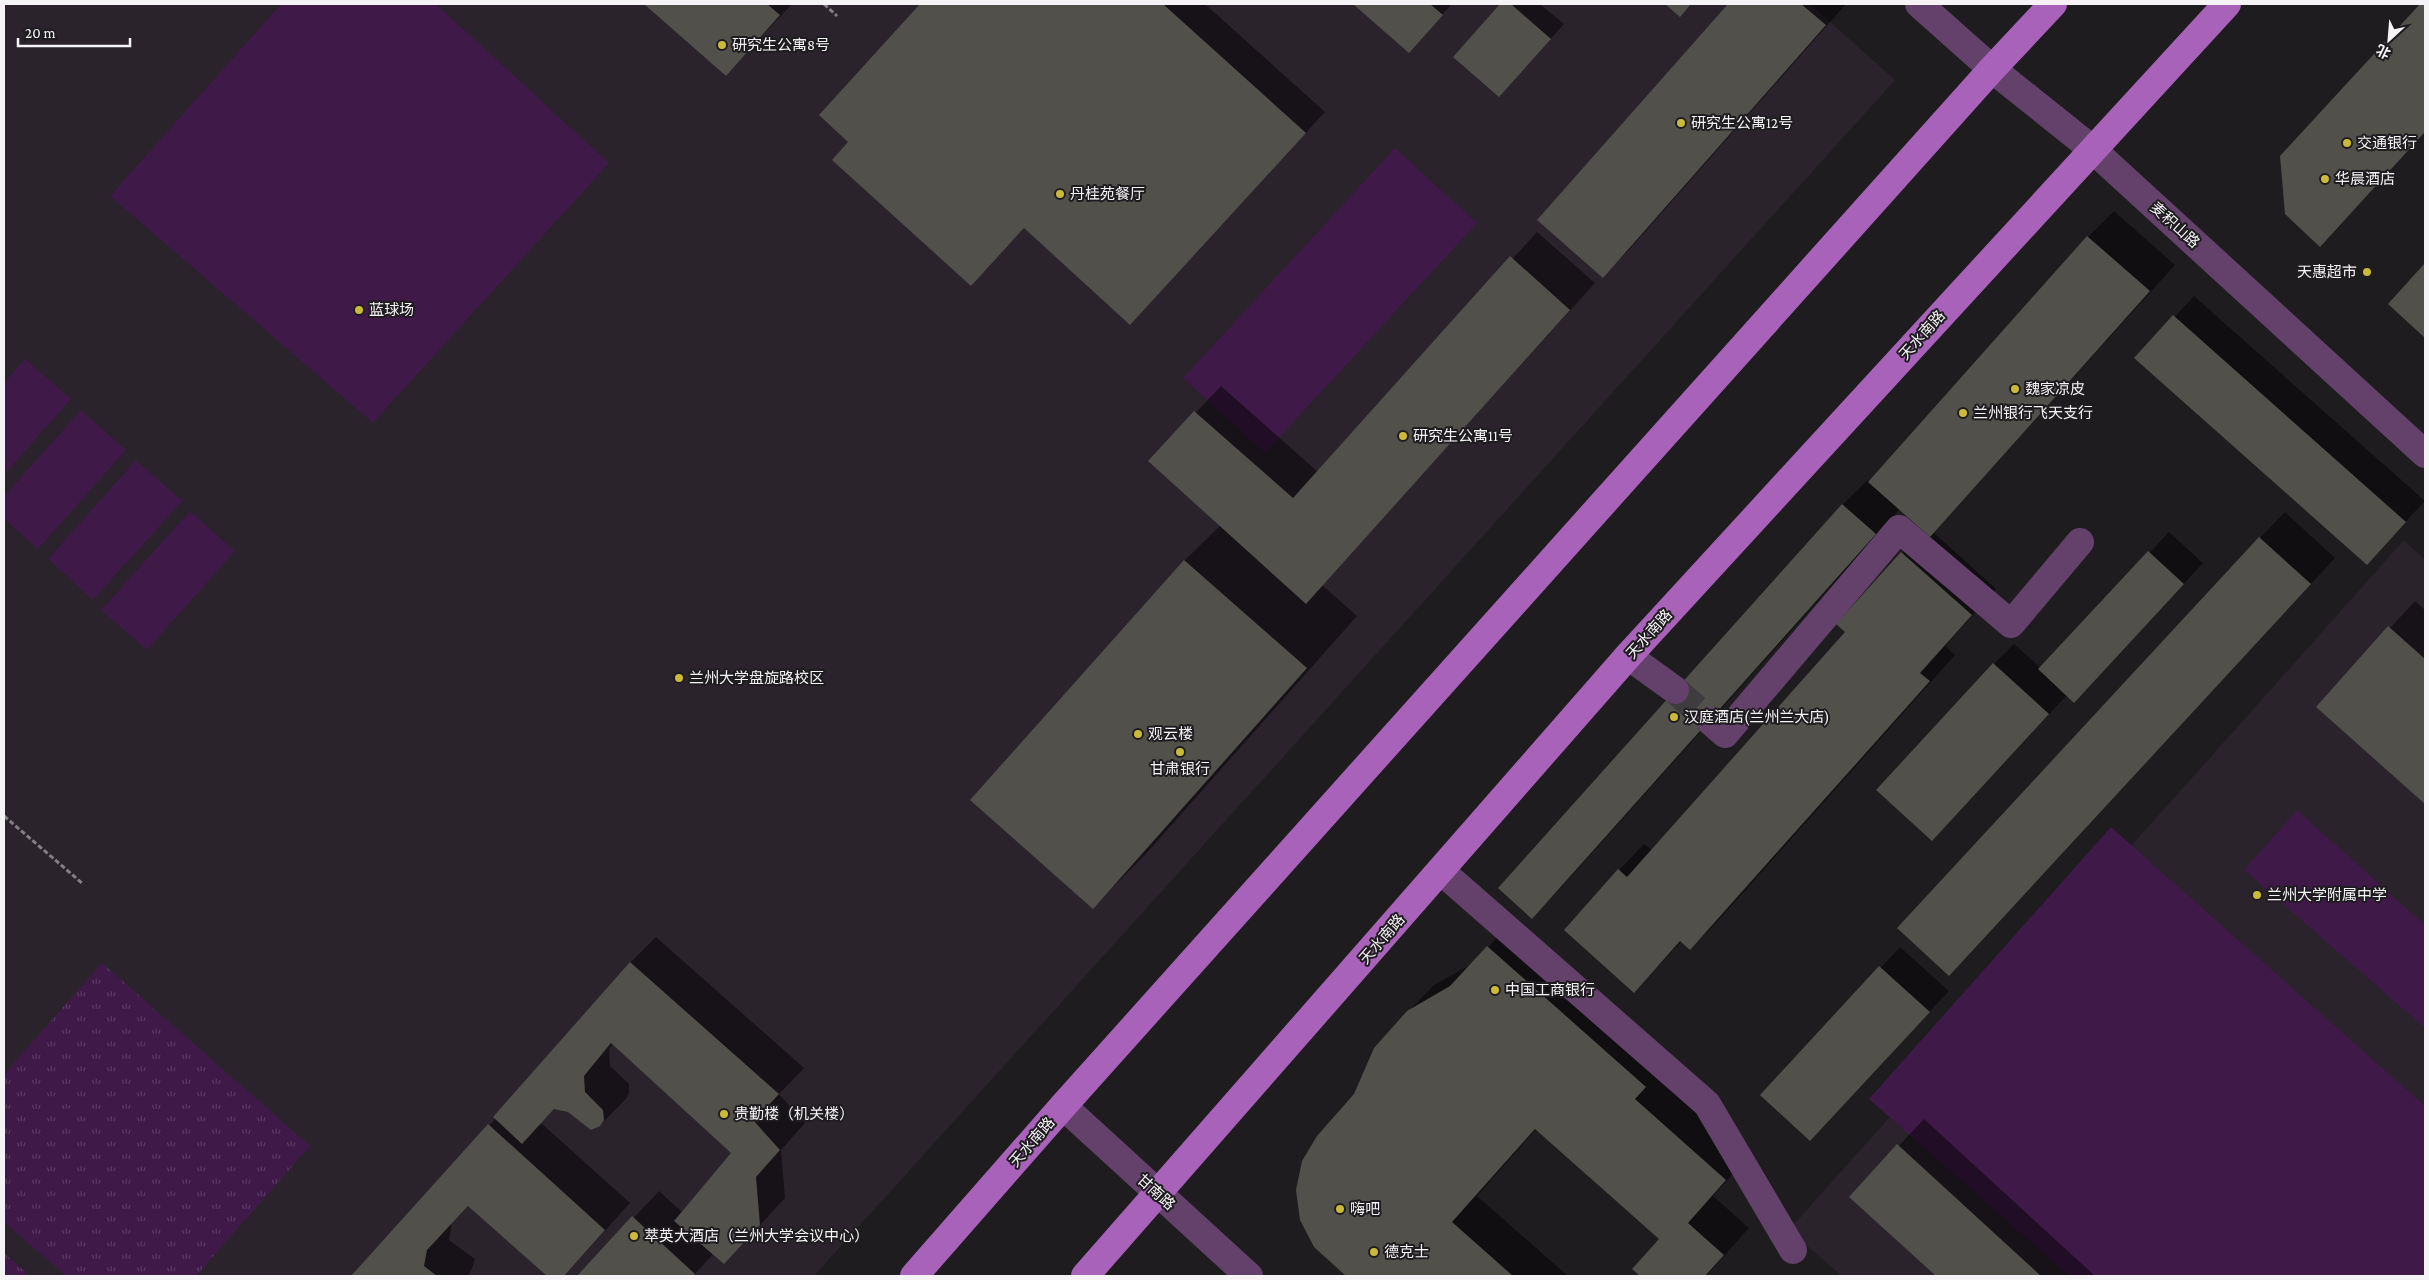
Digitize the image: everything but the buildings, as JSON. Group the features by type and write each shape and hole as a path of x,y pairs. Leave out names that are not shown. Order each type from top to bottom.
{"main road":[{"name":"天水南路","path":"914,1276 1063,1106 1992,69 2053,4"},
{"name":"天水南路","path":"1085,1276 1442,871 1628,656 2227,4"}],"street":[{"name":"麦积山路","path":"1919,4 1992,69 2092,149 2425,454"},
{"path":"1710,721 1725,734 1899,530 2011,624 2080,542"},
{"path":"1628,656 1675,690"},
{"path":"1442,871 1707,1104 1793,1250"},
{"name":"甘南路","path":"1063,1106 1158,1195 1249,1276"}],"path":[{"path":"824,4 837,16"},
{"path":"4,816 82,884"}],"shaded area":[{"name":"兰州大学盘旋路校区","path":"4,4 1810,4 1895,80 814,1276 4,1276"},
{"name":"兰州大学附属中学","path":"2404,540 2425,560 2425,1276 1842,1276 1789,1230"}],"green space":[{"name":"蓝球场","path":"281,4 436,4 609,163 373,423 110,196"},
{"path":"1395,148 1477,223 1265,453 1183,378"},
{"path":"25,359 71,399 4,475 4,383"},
{"path":"81,410 126,450 38,549 4,519 4,496"},
{"path":"136,460 182,501 93,600 48,559"},
{"path":"190,511 235,551 147,650 101,610"},
{"path":"2297,810 2425,925 2425,1028 2244,870"},
{"path":"2111,827 2425,1106 2425,1276 2069,1276 1869,1099"},
{"path":"102,963 310,1146 196,1276 66,1276 4,1222 4,1074"},
{"path":"4,1253 30,1276 4,1276"}],"tunnel":[{"path":"1675,690 1710,721"}],"place":[{"name":"研究生公寓8号","path":"722,45"},
{"name":"研究生公寓12号","path":"1681,123"},
{"name":"交通银行","path":"2347,143"},
{"name":"华晨酒店","path":"2325,179"},
{"name":"丹桂苑餐厅","path":"1060,194"},
{"name":"天惠超市","path":"2367,272"},
{"name":"蓝球场","path":"359,310"},
{"name":"魏家凉皮","path":"2015,389"},
{"name":"兰州银行飞天支行","path":"1963,413"},
{"name":"研究生公寓11号","path":"1403,436"},
{"name":"兰州大学盘旋路校区","path":"679,678"},
{"name":"汉庭酒店(兰州兰大店)","path":"1674,717"},
{"name":"观云楼","path":"1138,734"},
{"name":"甘肃银行","path":"1180,752"},
{"name":"兰州大学附属中学","path":"2257,895"},
{"name":"中国工商银行","path":"1495,990"},
{"name":"贵勤楼（机关楼）","path":"724,1114"},
{"name":"嗨吧","path":"1340,1209"},
{"name":"萃英大酒店（兰州大学会议中心）","path":"634,1236"},
{"name":"德克士","path":"1374,1252"}]}
